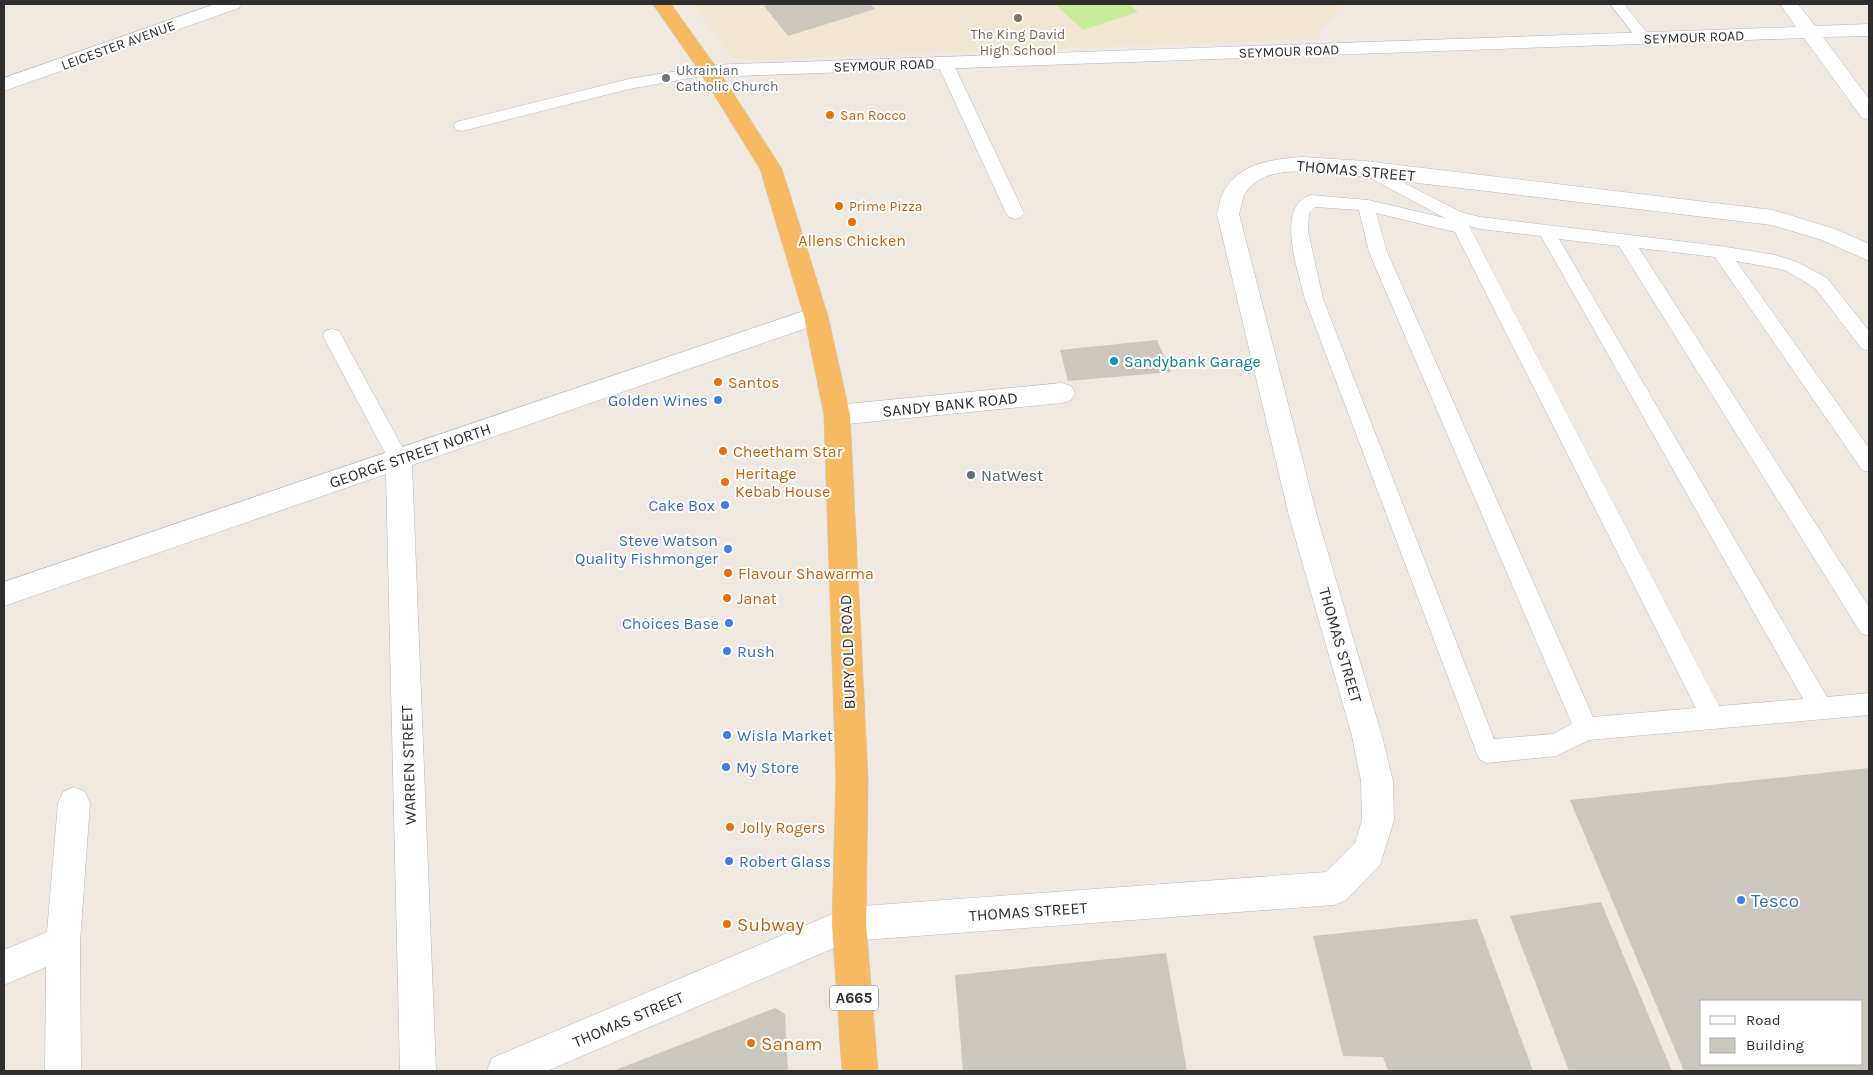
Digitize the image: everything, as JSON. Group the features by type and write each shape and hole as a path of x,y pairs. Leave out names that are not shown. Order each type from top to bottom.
{"highway":[{"name":"BURY OLD ROAD","path":"662,4 709,71 771,169 816,316 837,415 852,779 849,924 860,1071"}],"street":[{"name":"LEICESTER AVENUE","path":"4,85 232,4"},
{"path":"1789,4 1869,113"},
{"name":"SEYMOUR ROAD","path":"709,71 1869,30"},
{"name":"THOMAS STREET","path":"505,1071 849,924 1334,888 1368,853 1378,820 1377,781 1367,736 1303,516 1228,214 1233,194 1248,177 1261,171 1291,164 1365,168 1773,218 1830,235 1869,253"},
{"name":"GEORGE STREET NORTH","path":"4,594 816,316"},
{"name":"SANDY BANK ROAD","path":"837,415 1062,393"},
{"name":"WARREN STREET","path":"399,460 418,1071"},
{"path":"63,1071 62,942 74,803"},
{"path":"4,968 62,942"}],"lane":[{"path":"1617,4 1644,38"},
{"path":"946,63 1015,213"},
{"path":"462,126 629,84 709,71"},
{"path":"1365,168 1458,222 1713,718"},
{"path":"1869,344 1821,283 1807,273 1775,261 1720,252 1480,223 1458,222 1386,208 1332,201 1311,201 1302,212 1299,231 1314,299 1487,751 1556,745 1586,729 1869,704"},
{"path":"1366,206 1378,252 1586,729"},
{"path":"1547,232 1821,708"},
{"path":"1625,241 1869,626"},
{"path":"1720,252 1869,464"},
{"path":"332,336 399,460"}],"shaded area":[{"name":"The King David High School","path":"694,4 1344,4 1319,32 1320,39 749,60 730,55"}],"green space":[{"path":"1055,4 1129,4 1138,12 1083,30"}],"building":[{"path":"772,4 870,4 875,9 788,36 764,6"},
{"name":"Sandybank Garage","path":"1157,340 1171,372 1068,381 1060,350"},
{"name":"Tesco","path":"1869,768 1869,1071 1684,1071 1570,800"},
{"path":"1601,902 1672,1071 1569,1071 1510,916"},
{"path":"1477,919 1533,1071 1388,1071 1383,1057 1343,1056 1313,936"},
{"path":"1166,953 1187,1071 963,1071 955,975"},
{"path":"775,1008 785,1014 788,1071 613,1071"}],"place":[{"name":"The King David High School","path":"1018,18"},
{"name":"Ukrainian Catholic Church","path":"666,78"},
{"name":"San Rocco","path":"830,115"},
{"name":"Prime Pizza","path":"839,206"},
{"name":"Allens Chicken","path":"852,222"},
{"name":"Sandybank Garage","path":"1114,361"},
{"name":"Santos","path":"718,382"},
{"name":"Golden Wines","path":"718,400"},
{"name":"Cheetham Star","path":"723,451"},
{"name":"NatWest","path":"971,475"},
{"name":"Heritage Kebab House","path":"725,482"},
{"name":"Cake Box","path":"725,505"},
{"name":"Steve Watson Quality Fishmonger","path":"728,549"},
{"name":"Flavour Shawarma","path":"728,573"},
{"name":"Janat","path":"727,598"},
{"name":"Choices Base","path":"729,623"},
{"name":"Rush","path":"727,651"},
{"name":"Wisla Market","path":"727,735"},
{"name":"My Store","path":"726,767"},
{"name":"Jolly Rogers","path":"730,827"},
{"name":"Robert Glass","path":"729,861"},
{"name":"Tesco","path":"1741,900"},
{"name":"Subway","path":"727,924"},
{"name":"Sanam","path":"751,1043"}]}
